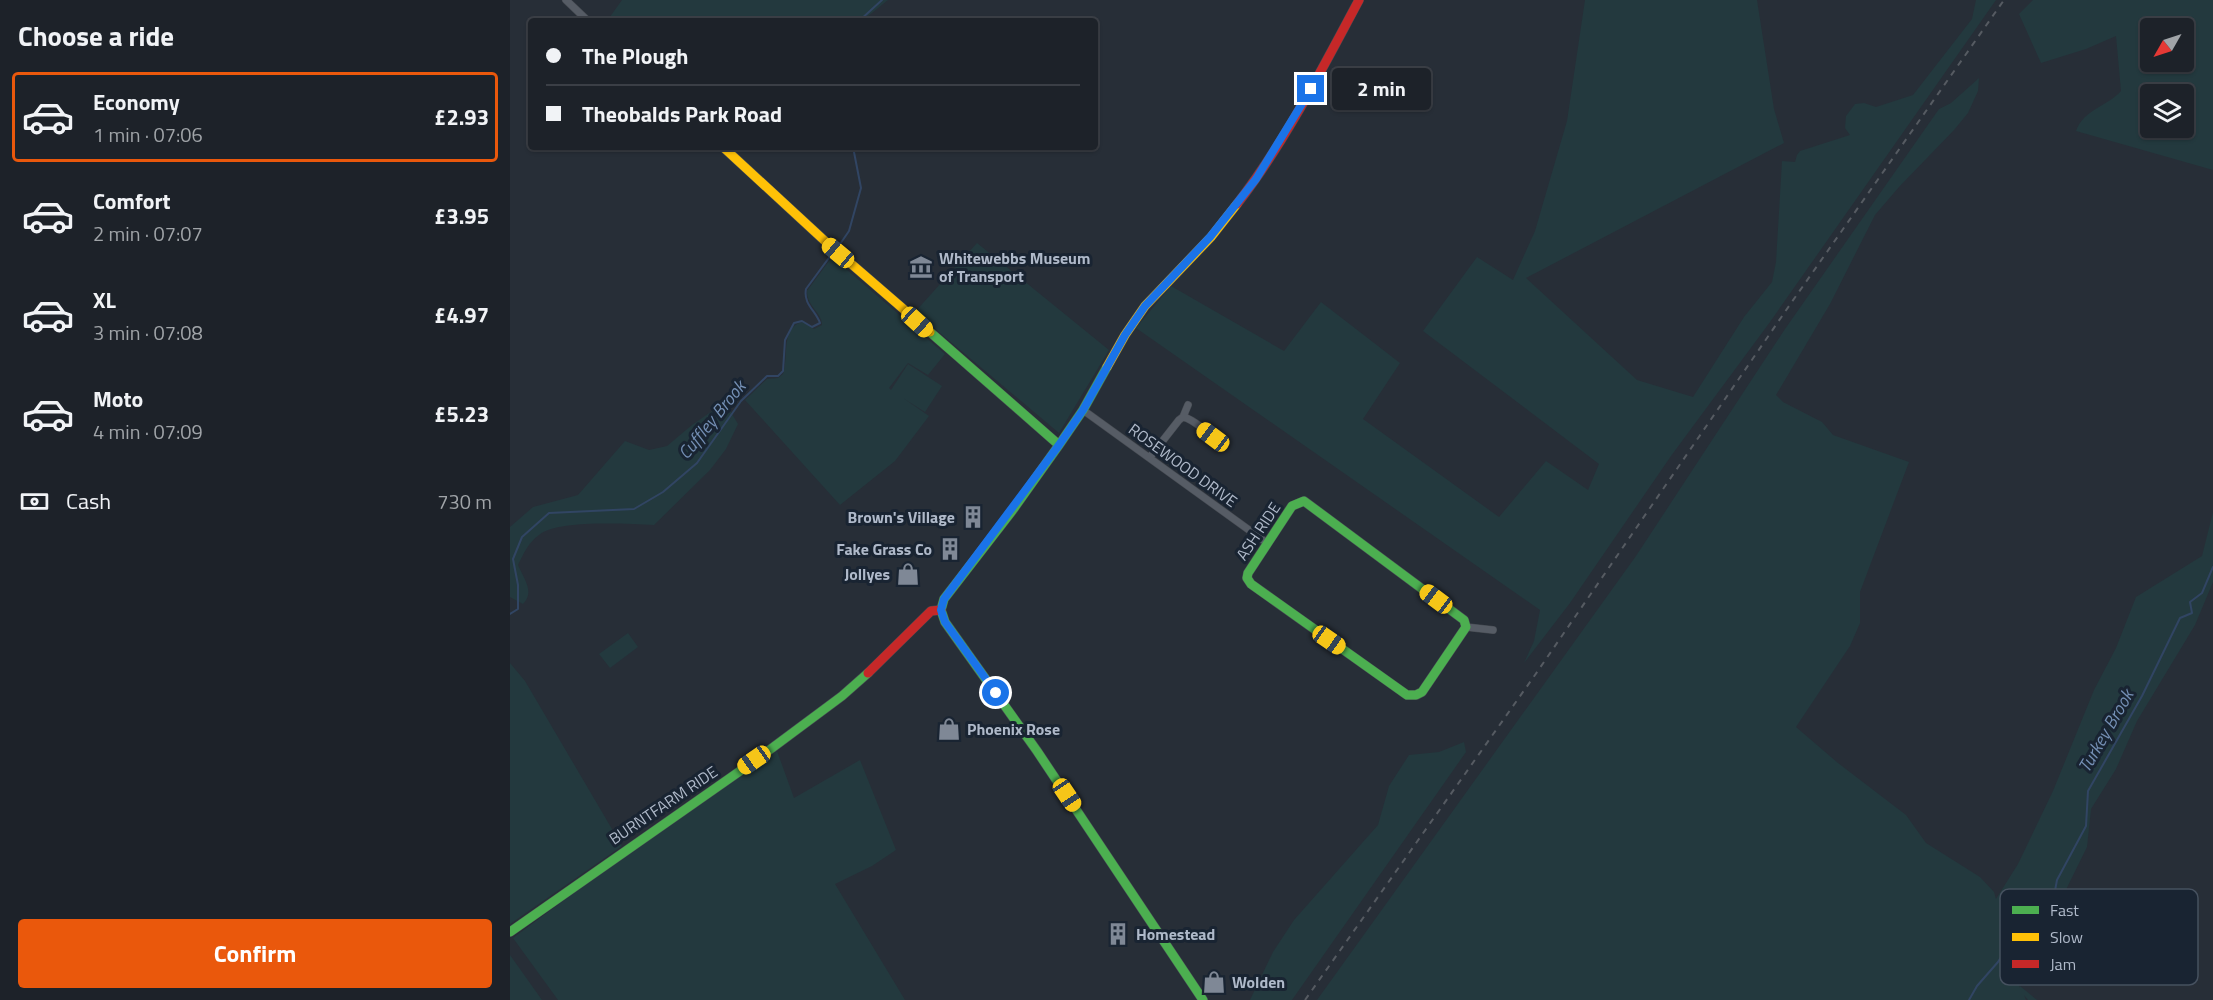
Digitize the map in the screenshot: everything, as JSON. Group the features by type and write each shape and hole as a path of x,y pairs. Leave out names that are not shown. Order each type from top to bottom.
{"street":[{"path":"566,0 585,18"},
{"path":"1203,1000 1044,761 941,613 944,599 953,585 1012,511 1083,410 1125,335 1145,306 1210,237 1256,179 1320,73 1359,0"},
{"path":"726,150 826,242 1059,445"},
{"path":"1150,457 1183,417 1188,405"},
{"name":"ROSEWOOD DRIVE","path":"1083,410 1268,543"},
{"path":"1183,417 1189,418 1213,437 1220,438"},
{"name":"ASH RIDE","path":"1304,501 1459,616 1464,620 1466,627 1422,692 1407,695 1251,584 1247,578 1248,573 1268,543 1292,506 1304,501"},
{"name":"BURNTFARM RIDE","path":"510,932 605,862 843,696 931,611 941,613"},
{"path":"1466,627 1493,630"}],"green space":[{"path":"622,0 888,0 866,18 609,18"},
{"path":"1585,0 1757,0 1774,109 1784,143 1526,278 1637,380 1693,397 1744,317 1772,282 1776,262 1782,161 1795,162 1800,151 1850,135 1845,128 1846,116 1855,104 1864,103 1876,107 1913,95 1972,19 1976,0 1996,0 1770,322 1671,456 1570,603 1524,663 1534,641 1540,610 1136,328 1171,286 1284,351 1321,302 1400,363 1363,419 1499,517 1546,461 1588,490 1599,464 1423,331 1477,257 1513,280 1535,231 1567,121"},
{"path":"2033,0 2213,0 2213,170 2076,131 2090,113 2121,91 2116,36 2086,49 2041,63 2019,14"},
{"path":"1979,78 1978,91 1968,113 1875,215 1830,304 1776,395 1783,402 1822,422 1833,435 1909,462 1860,592 1860,623 1850,646 1796,727 1838,763 1906,815 1926,843 1980,877 1994,892 1996,899 2000,893 2000,985 2019,985 2037,1000 2028,1000 2024,995 2026,1000 1317,1000 1636,556 1785,329 1939,109 1951,103"},
{"path":"977,243 1109,350 1059,433 915,312"},
{"path":"832,257 945,354 928,375 908,363 889,388 891,390 908,364 942,386 925,412 903,398 929,416 895,461 840,505 745,400 767,379 778,378 783,374 788,336 796,325 803,322 814,329 822,325 820,316 809,301 807,291"},
{"path":"725,402 738,424 726,449 710,470 654,525 594,524 548,530 532,541 518,565 527,585 526,599 523,604 510,597 510,527 533,507 578,495 625,441 649,450 667,446"},
{"path":"2213,512 2213,582 2195,625 2137,721 2116,769 2091,809 2087,847 2066,889 2002,889 2018,864 2053,791 2094,690 2116,648 2136,597 2202,556"},
{"path":"628,633 638,647 610,668 599,654"},
{"path":"510,663 525,681 622,846 510,924"},
{"path":"1464,742 1466,752 1292,1000 1250,1000 1273,952 1294,920 1378,825 1389,786 1409,755 1439,752"},
{"path":"777,751 794,798 860,760 896,850 872,866 835,884 905,1000 558,1000 513,938 606,869"},
{"path":"510,955 542,1000 510,1000"}],"waterway":[{"name":"Cuffley Brook","path":"862,18 882,0"},
{"name":"Cuffley Brook","path":"838,247 849,231 861,188 854,150"},
{"name":"Cuffley Brook","path":"510,614 518,609 518,585 513,559 522,537 549,513 634,509 663,492 697,463 741,401 767,376 778,376 783,371 785,340 794,323 802,321 812,327 820,323 806,299 806,289 834,251"},
{"name":"Turkey Brook","path":"2055,889 2057,880 2086,826 2088,791 2142,696 2180,618 2192,613 2190,602 2202,593 2213,567"},
{"name":"Turkey Brook","path":"1969,1000 1977,986 2000,959"}],"railway":[{"path":"1305,1000 1535,675 1789,306 2004,0"}],"traffic: fast":[{"path":"930,332 1059,445"},
{"path":"1107,367 1083,410 1012,511 944,599 941,610 945,622 1037,751 1203,1000"},
{"path":"1304,501 1464,620 1466,627 1422,692 1407,695 1251,584 1247,578 1248,573 1292,506 1304,501"},
{"path":"510,932 760,757 842,696 868,673"}],"traffic: slow":[{"path":"726,150 826,242 930,332"},
{"path":"1107,367 1145,306 1211,237 1237,204"}],"traffic: jam":[{"path":"1237,204 1287,130 1359,0"},
{"path":"868,673 931,611 941,610"}],"place":[{"name":"Whitewebbs Museum of Transport","path":"921,267"},
{"name":"Brown's Village","path":"973,517"},
{"name":"Fake Grass Co","path":"950,549"},
{"name":"Jollyes","path":"908,574"},
{"name":"Phoenix Rose","path":"949,729"},
{"name":"Homestead","path":"1118,934"},
{"name":"Wolden","path":"1214,982"}],"route":[{"path":"996,693 945,622 941,610 944,599 1012,511 1059,445 1083,410 1125,335 1145,306 1233,210 1271,156 1311,89"}]}
